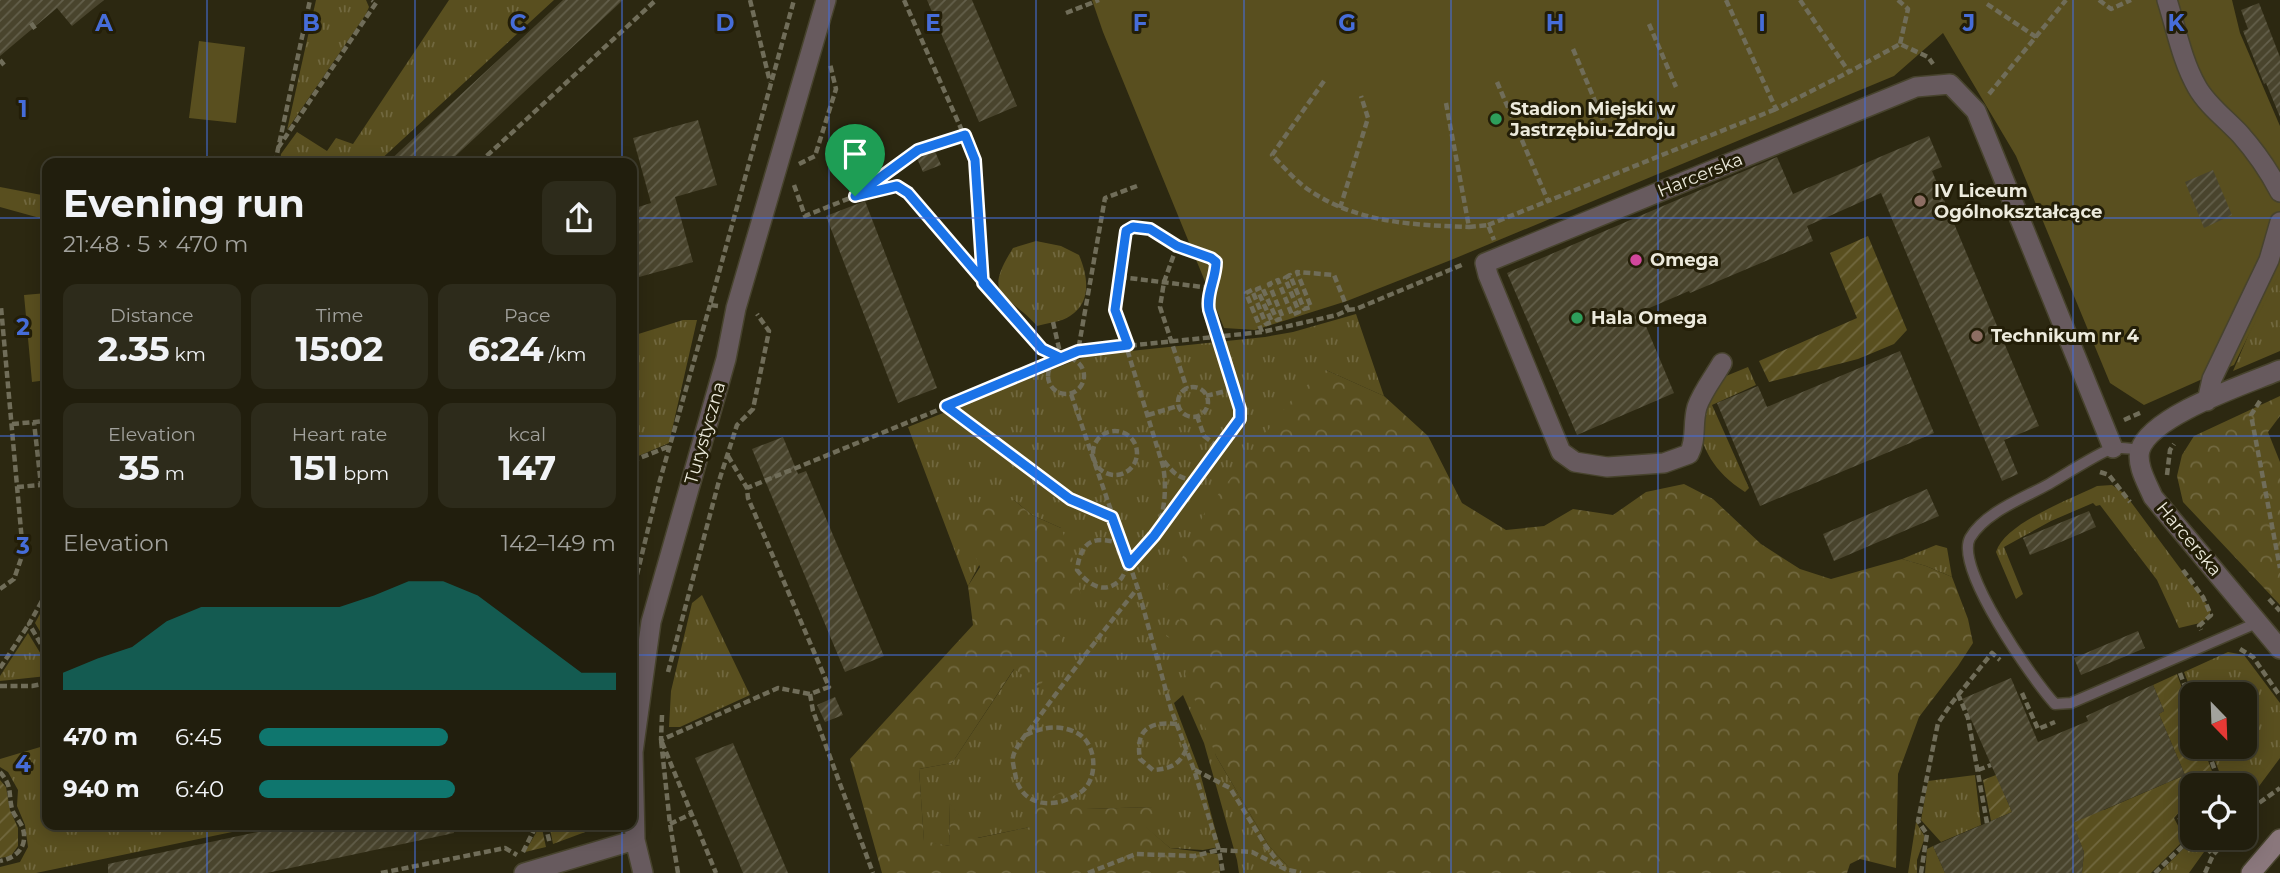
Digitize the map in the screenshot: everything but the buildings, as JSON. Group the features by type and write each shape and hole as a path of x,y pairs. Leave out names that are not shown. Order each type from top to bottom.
{"main road":[{"path":"2251,873 2280,839"}],"street":[{"name":"Turystyczna","path":"637,729 651,622 726,359 736,308 826,0"},
{"path":"2167,0 2197,88 2241,135 2269,171 2280,192"},
{"path":"1950,84 1976,111 2113,448"},
{"name":"Harcerska","path":"1493,260 1916,86 1950,84"},
{"path":"2207,401 2212,379 2269,260 2280,222"},
{"path":"1493,260 1488,275 1561,452 1574,462 1607,467 1630,466 1664,463 1689,454 1695,443 1693,427 1698,405 1722,363"},
{"path":"2140,450 2158,426 2207,401 2280,370"},
{"name":"Harcerska","path":"2140,450 2141,471 2153,497 2280,649"},
{"name":"Turystyczna","path":"635,830 643,873"},
{"path":"523,865 635,840"}],"lane":[{"path":"2140,450 2113,448 1998,512 1976,529 1968,541 1968,557 1998,628 2040,689 2054,705 2071,703 2259,622"}],"path":[{"path":"276,158 310,0"},
{"path":"484,158 656,0"},
{"path":"750,0 771,83"},
{"path":"637,575 670,446 794,0"},
{"path":"904,0 975,160 983,283"},
{"path":"1066,13 1099,0"},
{"path":"1726,0 1776,109"},
{"path":"1800,0 1849,72"},
{"path":"1324,82 1272,155 1309,191 1340,208 1404,225 1488,225 1776,109 1849,72 1900,44 1908,9 1898,0"},
{"path":"1990,94 2066,0"},
{"path":"2099,0 2111,9 2131,0"},
{"path":"278,148 375,1"},
{"path":"1987,4 2036,37"},
{"path":"31,23 36,30"},
{"path":"1649,24 1676,87"},
{"path":"1900,44 1928,57 1950,84"},
{"path":"1573,50 1603,120"},
{"path":"0,60 5,65"},
{"path":"793,183 796,165 815,156 836,89 829,60"},
{"path":"1497,82 1548,201"},
{"path":"1340,208 1368,118 1361,96"},
{"path":"1446,103 1469,227"},
{"path":"855,196 918,150 965,135"},
{"path":"805,216 855,196 897,186 908,193 1042,349 1061,358 1073,358 1082,365 1083,382 1076,391 1070,394 1058,392 1049,384 1048,372 1053,363"},
{"path":"1078,351 1105,198 1137,186"},
{"path":"747,488 1078,351 1262,332 1356,309 1469,262 1493,260 1488,225"},
{"path":"1122,544 1107,539 1084,545 1079,554 1077,570 1084,580 1095,587 1117,583 1129,564 1154,536 1240,419 1240,409 1207,300 1216,262 1177,246 1150,229 1133,227 1126,231 1115,310 1128,345 1165,478 1161,517 1154,536"},
{"path":"1177,246 1164,282 1160,307 1187,389"},
{"path":"1262,332 1246,293 1252,290 1266,324 1272,322 1257,289 1262,287 1277,320 1283,318 1269,284 1278,280 1292,314 1299,312 1285,278 1290,275 1304,310 1311,307 1297,272 1300,271 1334,275 1348,310"},
{"path":"1120,277 1211,288"},
{"path":"666,678 727,455 737,425 753,410 769,331 757,313 710,305"},
{"path":"0,589 15,579 23,553 1,307"},
{"path":"1053,322 1061,358"},
{"path":"1187,389 1200,390 1206,396 1205,410 1197,416 1188,416 1178,406 1180,394 1187,389"},
{"path":"1206,396 1234,389"},
{"path":"2266,391 2251,415 2280,568"},
{"path":"1070,394 1138,589 1177,724 1219,850 1223,873"},
{"path":"946,406 1070,499 1112,517"},
{"path":"1148,415 1178,406"},
{"path":"1197,416 1205,436 1220,448"},
{"path":"12,424 42,421"},
{"path":"17,487 41,485 34,422"},
{"path":"1117,432 1130,438 1134,444 1136,458 1133,465 1123,473 1109,474 1094,461 1094,447 1103,435 1117,432"},
{"path":"2167,478 2170,450 2178,439"},
{"path":"637,459 670,446"},
{"path":"661,740 778,688 810,694 829,687 748,498 747,488 727,455"},
{"path":"1160,456 1178,476 1197,479"},
{"path":"2085,464 2090,474 2098,472 2109,475 2134,508"},
{"path":"2178,563 2203,597 2211,615 2199,626 2208,644"},
{"path":"1026,735 1049,727 1065,728 1080,734 1093,759 1093,776 1083,791 1053,804 1038,803 1024,794 1016,778 1013,757 1026,735 1086,651 1138,589"},
{"path":"2263,592 2280,611"},
{"path":"0,668 42,601"},
{"path":"29,624 42,646"},
{"path":"2179,669 2184,682"},
{"path":"0,686 42,684"},
{"path":"810,694 813,711 873,873"},
{"path":"1958,694 1968,718 1987,822"},
{"path":"662,703 661,740 678,873"},
{"path":"1177,724 1161,722 1144,730 1138,743 1140,759 1153,770 1168,769 1181,761 1186,749"},
{"path":"661,740 716,873"},
{"path":"1978,770 1991,765"},
{"path":"1194,770 1230,788 1267,848 1285,869"},
{"path":"0,772 11,788 12,809 23,830 23,847 12,859 0,861"},
{"path":"2257,805 2280,788"},
{"path":"670,824 691,814"},
{"path":"381,873 505,848 523,865"},
{"path":"2155,873 2180,848"},
{"path":"1088,873 1136,854 1194,856 1219,850 1251,852 1285,869 1301,873"},
{"path":"2209,850 2213,855"},
{"path":"2205,873 2217,850"}],"green space":[{"path":"316,0 366,0 369,7 287,130"},
{"path":"449,0 554,0 382,158 281,158 297,132 327,151 336,138 353,144"},
{"path":"1092,0 2232,0 2240,33 2280,126 2280,271 2234,365 2144,405 2110,383 2016,156 1943,33 1894,76 1451,260 1347,301 1255,330 1224,328"},
{"path":"199,41 245,47 236,123 189,118"},
{"path":"0,187 42,195 42,219 0,207"},
{"path":"1868,236 1907,330 1894,344 1858,359 1769,382 1759,361 1857,318 1830,253"},
{"path":"1036,241 1061,246 1079,255 1086,280 1085,296 1077,310 1059,321 1037,326 1008,300 999,286 999,277 1013,248"},
{"path":"2280,261 2280,351 2233,371"},
{"path":"42,293 42,381 32,382 24,295"},
{"path":"1356,314 1384,396 1326,370 1182,626 1174,616 1192,649 1216,756 1269,846 1294,873 1239,873 1204,743 1183,695 1174,703 1199,769 1220,847 1203,850 1170,848 1144,826 1153,807 1086,809 1030,827 977,838 949,803 950,846 924,842 919,769 952,763 1015,668 1039,687 1058,630 1061,528 1032,515 1014,500 968,586 908,427 1092,355 1265,337"},
{"path":"683,320 697,320 669,443 637,457 637,334"},
{"path":"1748,367 1756,385 1712,405 1749,488 1745,492 1725,476 1711,459 1695,415 1726,376"},
{"path":"1326,370 1384,396 1428,436 1462,503 1506,530 1544,526 1573,509 1613,515 1646,492 1684,484 1713,499 1761,544 1800,569 1831,579 1902,559 1952,577 1968,619 1973,643 1919,717 1898,774 1896,868 1860,859 1850,864 1847,873 1294,873 1269,846 1216,756 1185,674 1192,650 1166,636 1174,615 1181,622 1167,588 1206,510 1296,394"},
{"path":"2280,396 2280,416 2268,432 2280,462 2280,605 2183,502 2177,476 2182,455 2194,436"},
{"path":"2112,485 2125,494 2211,610 2208,618 2200,623 2179,628 2157,580 2100,505 2093,503 2051,521 2004,547 2023,594 2016,599 1996,552 2002,541 2039,513 2097,486"},
{"path":"1014,500 1032,515 1061,528 1077,570 1082,605 1058,630 1065,650 1039,687 1014,669 952,763 919,769 924,841 950,846 949,802 978,838 1030,827 1033,807 1065,790 1086,809 1153,807 1161,819 1145,826 1170,848 1218,854 1220,873 882,873 850,759 973,625 968,586 980,567 961,522 978,508"},
{"path":"1936,545 1947,548 1952,577 1902,559"},
{"path":"702,595 750,695 680,727 669,727 671,691 692,603"},
{"path":"42,610 42,635 35,623"},
{"path":"28,633 42,656 42,677 0,681 0,676"},
{"path":"2228,652 2244,655 2280,703 2280,758 2257,789 2257,773 2220,773 2215,760 2258,760 2258,682 2188,682 2184,672"},
{"path":"2177,674 2180,682 2180,760 2208,760 2213,773 2184,773 2159,714 2164,711 2153,685"},
{"path":"42,746 42,830 241,830 36,873 0,873 0,867 20,862 28,847 25,825 17,806 18,790 8,772 0,767 0,759"},
{"path":"1975,775 1981,825 1941,842 1921,820 1928,781"},
{"path":"1996,775 2012,812 1991,821 1983,780"},
{"path":"2180,777 2180,811 2174,818 2180,829 2180,844 2151,873 2082,873 2084,852 2064,803 2104,810"},
{"path":"0,780 6,787 10,810 18,828 18,846 11,856 0,858"},
{"path":"1916,822 1925,837 1917,860 1917,873 1908,873"},
{"path":"538,830 542,830 546,847 525,852"},
{"path":"550,830 591,830 553,844"},
{"path":"1933,846 1945,873 1925,873 1927,849"},
{"path":"2182,850 2204,852 2189,873 2159,873"}],"place":[{"name":"Stadion Miejski w Jastrzębiu-Zdroju","path":"1496,119"},
{"name":"IV Liceum Ogólnokształcące","path":"1920,201"},
{"name":"Omega","path":"1636,260"},
{"name":"Hala Omega","path":"1577,318"},
{"name":"Technikum nr 4","path":"1977,336"}],"route":[{"path":"855,196 897,186 908,193 983,283 1042,349 1061,358 946,406 1070,499 1112,517 1129,564 1154,536 1240,419 1240,409 1207,300 1216,262 1177,246 1150,229 1140,226 1126,231 1115,310 1128,345 1078,351 1061,358 1042,349 983,283 975,160 965,135 918,150 855,196"}]}
